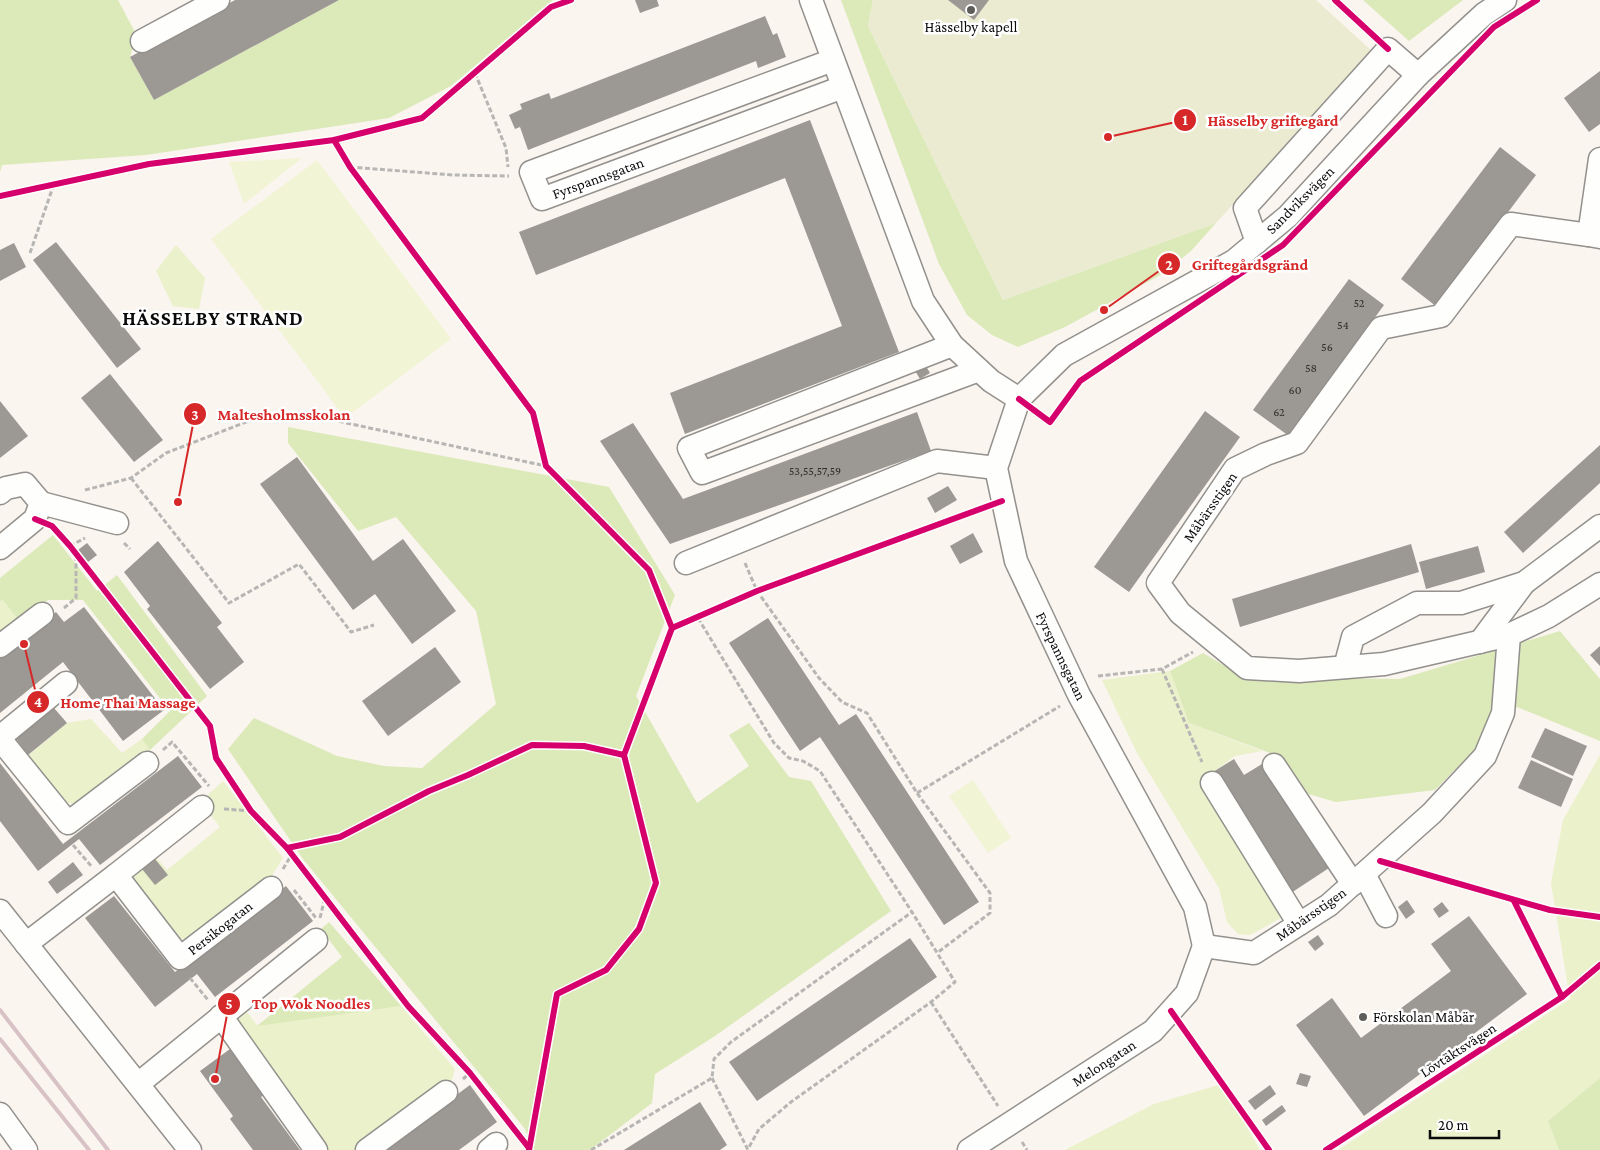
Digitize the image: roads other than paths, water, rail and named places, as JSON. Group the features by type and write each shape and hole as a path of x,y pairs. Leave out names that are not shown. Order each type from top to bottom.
{"street":[{"path":"142,41 218,0"},
{"path":"686,563 937,461 996,468 1020,398 992,381 952,346 923,302 811,0"},
{"name":"Sandviksvägen","path":"1020,398 1064,355 1234,261 1303,201 1418,75 1484,14 1505,0"},
{"path":"1257,242 1245,208 1388,49 1418,75"},
{"name":"Fyrspannsgatan","path":"833,60 531,172 542,198 843,87"},
{"name":"Måbärsstigen","path":"1600,159 1595,236 1511,224 1441,316 1381,328 1297,443 1266,454 1235,469 1158,583 1180,613 1248,668 1299,671 1384,664 1509,635 1549,616 1600,584"},
{"path":"952,346 688,448 702,473 979,370"},
{"name":"Fyrspannsgatan","path":"996,468 1016,561 1079,694 1195,907 1204,946"},
{"path":"0,493 6,488 25,484 41,503 117,523"},
{"path":"0,548 35,519 41,503"},
{"path":"1480,642 1524,583 1600,526"},
{"path":"1345,667 1353,637 1417,603 1460,603 1524,583"},
{"path":"0,646 42,614"},
{"name":"Måbärsstigen","path":"1204,946 1254,953 1329,905 1432,814 1485,756 1504,713 1509,635"},
{"path":"66,683 0,738 68,823 147,763"},
{"path":"1274,764 1386,916"},
{"path":"1212,783 1299,924"},
{"path":"26,944 202,807"},
{"name":"Persikogatan","path":"110,879 180,958 280,887"},
{"path":"0,911 190,1150"},
{"path":"138,1084 316,940"},
{"name":"Melongatan","path":"969,1150 1153,1031 1187,993 1204,946"},
{"path":"221,1016 316,1150"},
{"path":"367,1150 453,1086"},
{"path":"4,1129 26,1150"}],"railway":[{"path":"0,1010 108,1150"},
{"path":"0,1039 89,1150"}],"place":[{"name":"Hässelby kapell","path":"971,10"},
{"name":"Hässelby griftegård","path":"1108,137"},
{"name":"Griftegårdsgränd","path":"1104,310"},
{"name":"Maltesholmsskolan","path":"178,502"},
{"name":"Home Thai Massage","path":"24,644"},
{"name":"Förskolan Måbär","path":"1363,1017"},
{"name":"Top Wok Noodles","path":"215,1079"}],"district":[{"name":"HÄSSELBY STRAND","path":"213,318"}]}
